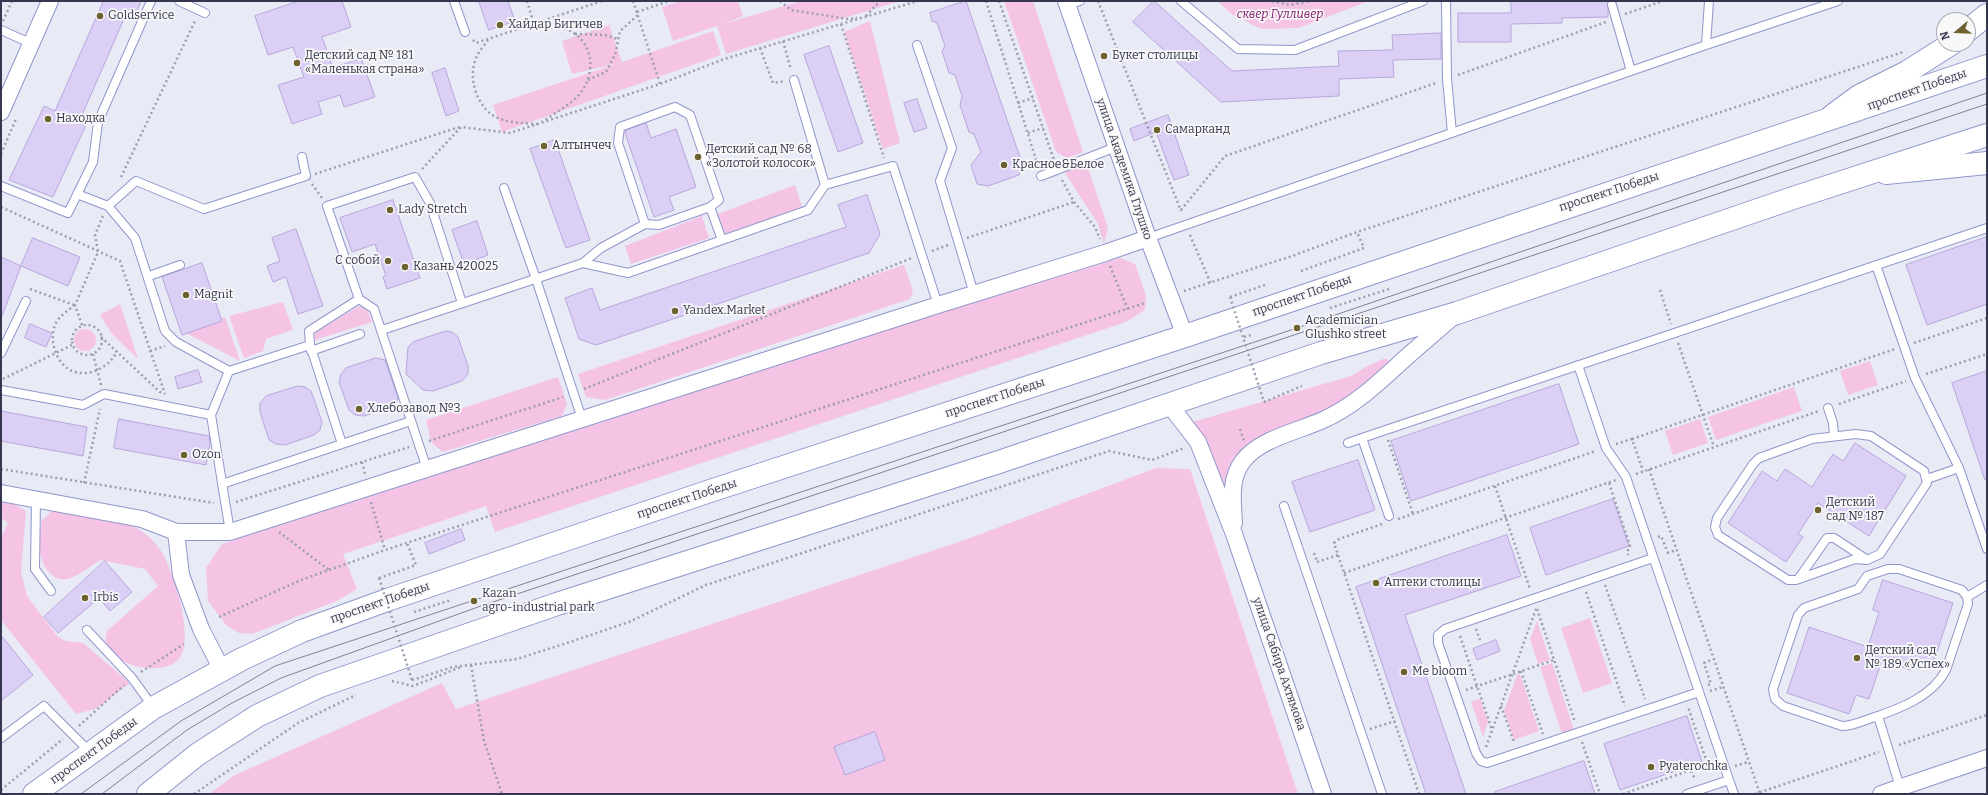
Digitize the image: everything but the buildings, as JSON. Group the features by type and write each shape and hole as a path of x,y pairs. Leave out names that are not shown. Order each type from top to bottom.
{"main road":[{"path":"1976,24 1987,15"},
{"path":"1825,121 1860,96 1907,72 1938,52"},
{"name":"проспект Победы","path":"34,794 153,708 222,670 302,631 390,599 1185,336 1987,66"},
{"path":"148,794 198,754 257,716 320,686 557,604 999,462 1168,403 1321,353 1457,313 1987,134"},
{"path":"1860,176 1987,163"}],"street":[{"path":"1,112 30,43 50,1"},
{"name":"улица Академика Глушко","path":"1071,2 1116,147 1185,336"},
{"path":"1,493 142,519 176,532 230,532 1148,238"},
{"name":"улица Сабира Ахтямова","path":"1234,534 1233,488 1239,467 1249,454 1262,445 1325,420 1352,403 1384,379 1457,313"},
{"name":"улица Сабира Ахтямова","path":"1168,403 1198,442 1234,534 1323,794"},
{"path":"176,532 181,575 202,629 222,670"},
{"path":"1880,794 1987,758"}],"lane":[{"path":"1,186 68,213 93,162 98,122 151,1"},
{"path":"179,1 202,11"},
{"path":"454,1 465,32"},
{"path":"1181,1 1238,49 1280,50 1295,50 1423,1"},
{"path":"1446,1 1447,79 1452,133"},
{"path":"1706,45 1709,1"},
{"path":"1148,238 1706,45 1838,1"},
{"path":"1612,6 1631,71"},
{"path":"1,30 30,43"},
{"path":"917,45 952,148 940,181 974,294"},
{"path":"794,80 825,185"},
{"path":"382,330 584,263 601,248 645,224 659,225 710,207 719,200 690,115 675,107 620,127 618,143 645,224"},
{"path":"1041,176 1116,147"},
{"path":"108,206 136,181 204,209 306,176 302,157"},
{"path":"584,263 628,273 808,210 825,185 893,166 938,305"},
{"path":"427,469 382,330 374,309 359,299 327,206 415,177 430,203 462,303"},
{"path":"504,188 536,279 582,419"},
{"path":"77,194 108,206 135,238 149,276 165,330 176,342 229,371 360,334"},
{"path":"710,207 722,240"},
{"path":"1348,443 1987,228"},
{"path":"149,276 180,265"},
{"path":"1876,265 1915,378 1959,468 1987,549"},
{"path":"342,444 311,348 309,331 359,299"},
{"path":"1,353 26,300"},
{"path":"1578,365 1606,448 1626,477 1734,794"},
{"path":"229,371 211,415 230,532"},
{"path":"1,390 83,405 104,394 211,415"},
{"path":"1828,408 1833,423 1834,436"},
{"path":"222,484 411,421"},
{"path":"1860,434 1871,436 1924,471 1927,479 1927,483 1882,552 1867,560 1857,559 1791,580 1784,579 1720,537 1716,531 1715,523 1753,464 1759,458 1812,439 1860,434"},
{"path":"1362,438 1393,518"},
{"path":"1927,479 1959,468"},
{"path":"36,500 35,569 52,591"},
{"path":"1284,506 1382,794"},
{"path":"1799,578 1827,538 1834,538 1867,560"},
{"path":"1653,558 1442,631 1438,639 1476,754 1481,761 1491,763 1699,692"},
{"path":"1891,568 1899,569 1962,590 1967,597 1968,604 1946,670 1941,678 1907,706 1852,725 1842,726 1783,706 1777,702 1773,689 1799,613 1808,607 1858,589 1867,576 1891,568"},
{"path":"1967,597 1987,585"},
{"path":"87,630 132,678 153,708"},
{"path":"1,738 44,706 91,753"},
{"path":"1878,716 1900,787"},
{"path":"1687,794 1729,780"}],"path":[{"path":"1,26 12,1"},
{"path":"527,1 534,24"},
{"path":"465,32 476,43 602,1"},
{"path":"633,1 660,84"},
{"path":"587,80 606,72 615,55 620,31 637,14 669,1"},
{"path":"780,1 791,10 848,19 864,17 880,1"},
{"path":"327,206 306,176 461,127 510,134 660,84 724,59 918,1"},
{"path":"986,1 1041,176"},
{"path":"999,1 1057,170 1074,202 1094,227 1102,245"},
{"path":"1098,1 1184,217"},
{"path":"1272,1 1290,5 1310,1"},
{"path":"1181,210 1225,156 1447,79 1663,1"},
{"path":"121,178 202,11"},
{"path":"488,40 475,60 472,76 478,99 491,114 510,122 539,124 578,96 587,80 591,58 584,40 564,28 534,24"},
{"path":"840,24 887,167"},
{"path":"573,34 604,35 618,39"},
{"path":"760,48 773,83 794,80 783,41"},
{"path":"1184,292 1211,284 1357,232 1882,59"},
{"path":"1018,103 1033,98"},
{"path":"415,177 461,127"},
{"path":"1028,134 1043,128"},
{"path":"1,469 226,505 573,393 922,254 1074,202"},
{"path":"108,206 95,234 98,252 74,305 63,313 55,325 53,340 55,354 72,371 90,372 98,370 110,362 117,351"},
{"path":"1,207 120,261 166,398 101,337 96,328 87,325 82,326 74,331 71,340 72,345 79,353 88,355 93,354 100,346 101,337"},
{"path":"1301,271 1364,248 1357,232"},
{"path":"1190,235 1211,284"},
{"path":"1108,262 1128,310"},
{"path":"1268,284 1230,297 1264,402 1302,386"},
{"path":"26,300 30,289 74,305 82,326"},
{"path":"1324,310 1389,289"},
{"path":"1660,290 1714,447"},
{"path":"219,617 301,580 407,542 1128,310 1145,303"},
{"path":"1393,518 1414,514 1987,318"},
{"path":"1,380 72,345"},
{"path":"84,483 104,394 93,354"},
{"path":"1344,573 1987,354"},
{"path":"1385,431 1414,514"},
{"path":"1632,439 1643,471"},
{"path":"387,683 394,681 413,686 461,667 517,659 570,642 629,622 706,585 1108,451 1152,460 1185,448"},
{"path":"362,462 385,550"},
{"path":"1649,469 1759,793"},
{"path":"1609,483 1624,524 1630,546 1627,552 1632,565"},
{"path":"1495,486 1600,794"},
{"path":"264,521 330,570"},
{"path":"1383,524 1339,539 1334,543 1419,794"},
{"path":"407,542 416,565 379,578 412,680 453,667 461,667"},
{"path":"1668,553 1676,550"},
{"path":"1317,562 1338,555"},
{"path":"1602,575 1648,709"},
{"path":"1582,582 1628,716"},
{"path":"1481,761 1536,608"},
{"path":"1457,625 1492,730"},
{"path":"1,790 71,733 132,678 184,644"},
{"path":"1456,694 1554,660"},
{"path":"471,665 484,741 502,794"},
{"path":"1521,671 1546,744"},
{"path":"1715,690 1723,687"},
{"path":"194,794 298,723 358,694"},
{"path":"1623,794 1704,766 1707,762 1685,697"},
{"path":"1501,706 1518,754"},
{"path":"1755,794 1987,715"},
{"path":"1370,730 1394,721"},
{"path":"1740,764 1748,762"},
{"path":"1691,770 1694,779 1698,779"}],"green space":[{"path":"680,1 738,1 743,16 723,24 801,1 900,1 726,54 717,26 673,41 662,7"},
{"path":"1004,1 1033,1 1083,152 1067,158 1056,152"},
{"name":"сквер Гулливер","path":"1217,1 1369,1 1298,28 1261,29 1233,15"},
{"path":"870,21 900,143 883,149 844,32"},
{"path":"609,25 622,62 713,31 721,55 502,132 493,105 619,63 572,74 562,41"},
{"path":"1086,162 1108,228 1104,244 1098,224 1065,173 1066,170"},
{"path":"795,185 802,207 722,235 715,215"},
{"path":"702,216 709,238 631,264 625,246"},
{"path":"1120,258 1135,264 1146,295 1145,310 1126,322 495,532 486,506 343,554 357,589 337,601 252,634 239,633 227,626 208,601 206,568 222,544 969,304"},
{"path":"904,265 913,291 910,299 605,400 586,397 578,374"},
{"path":"283,302 293,330 266,339 263,351 244,358 229,316"},
{"path":"120,304 138,359 112,334 100,315"},
{"path":"359,306 368,311 372,322 315,340 315,333"},
{"path":"225,317 240,361 182,331"},
{"path":"85,329 93,332 96,340 93,348 85,351 77,348 74,340 77,332"},
{"path":"1383,359 1387,359 1389,362 1386,367 1368,386 1348,403 1269,434 1243,449 1232,461 1224,487 1189,423 1351,376"},
{"path":"1870,361 1878,385 1848,395 1840,371"},
{"path":"558,377 567,404 562,416 443,452 431,442 426,420"},
{"path":"1794,387 1802,411 1716,440 1708,417"},
{"path":"1700,419 1708,443 1673,455 1665,431"},
{"path":"1156,468 1190,469 1298,794 209,794 235,775 442,683 456,709 962,541"},
{"path":"1,499 9,501 26,511 21,572 27,596 58,637 66,641 83,643 127,680 129,684 95,709 76,714 1,620 1,537 8,523 1,518"},
{"path":"60,511 101,517 122,522 140,530 149,537 161,551 172,574 184,624 185,639 183,652 177,661 169,666 158,668 135,666 124,662 115,656 109,649 106,639 107,631 158,586 145,569 101,560 71,578 57,578 51,574 43,563 39,549 42,520 51,512"},
{"path":"1590,618 1612,683 1583,693 1561,628"},
{"path":"1537,621 1550,660 1538,664 1530,639"},
{"path":"1552,663 1574,730 1562,734 1540,667"},
{"path":"1520,674 1539,731 1514,740 1504,711 1517,675"},
{"path":"1480,699 1488,722 1483,737 1471,702"}],"tram line":[{"path":"81,794 181,721 275,666 1297,328 1987,93"},
{"path":"102,794 187,730 232,703 281,678 478,607 1987,104"}],"place":[{"name":"Goldservice","path":"100,16"},
{"name":"Хайдар Бигичев","path":"500,25"},
{"name":"Букет столицы","path":"1104,56"},
{"name":"Детский сад № 181 «Маленькая страна»","path":"297,63"},
{"name":"Находка","path":"48,119"},
{"name":"Самарканд","path":"1157,130"},
{"name":"Алтынчеч","path":"544,146"},
{"name":"Детский сад № 68 «Золотой колосок»","path":"698,157"},
{"name":"Красное&Белое","path":"1004,165"},
{"name":"Lady Stretch","path":"390,210"},
{"name":"С собой","path":"388,261"},
{"name":"Казань 420025","path":"405,267"},
{"name":"Magnit","path":"186,295"},
{"name":"Yandex.Market","path":"675,311"},
{"name":"Academician Glushko street","path":"1297,328"},
{"name":"Хлебозавод №3","path":"359,409"},
{"name":"Ozon","path":"184,455"},
{"name":"Детский сад № 187","path":"1818,510"},
{"name":"Аптеки столицы","path":"1376,583"},
{"name":"Irbis","path":"85,598"},
{"name":"Kazan agro-industrial park","path":"474,601"},
{"name":"Детский сад № 189 «Успех»","path":"1857,658"},
{"name":"Me bloom","path":"1404,672"},
{"name":"Pyaterochka","path":"1651,767"}]}
